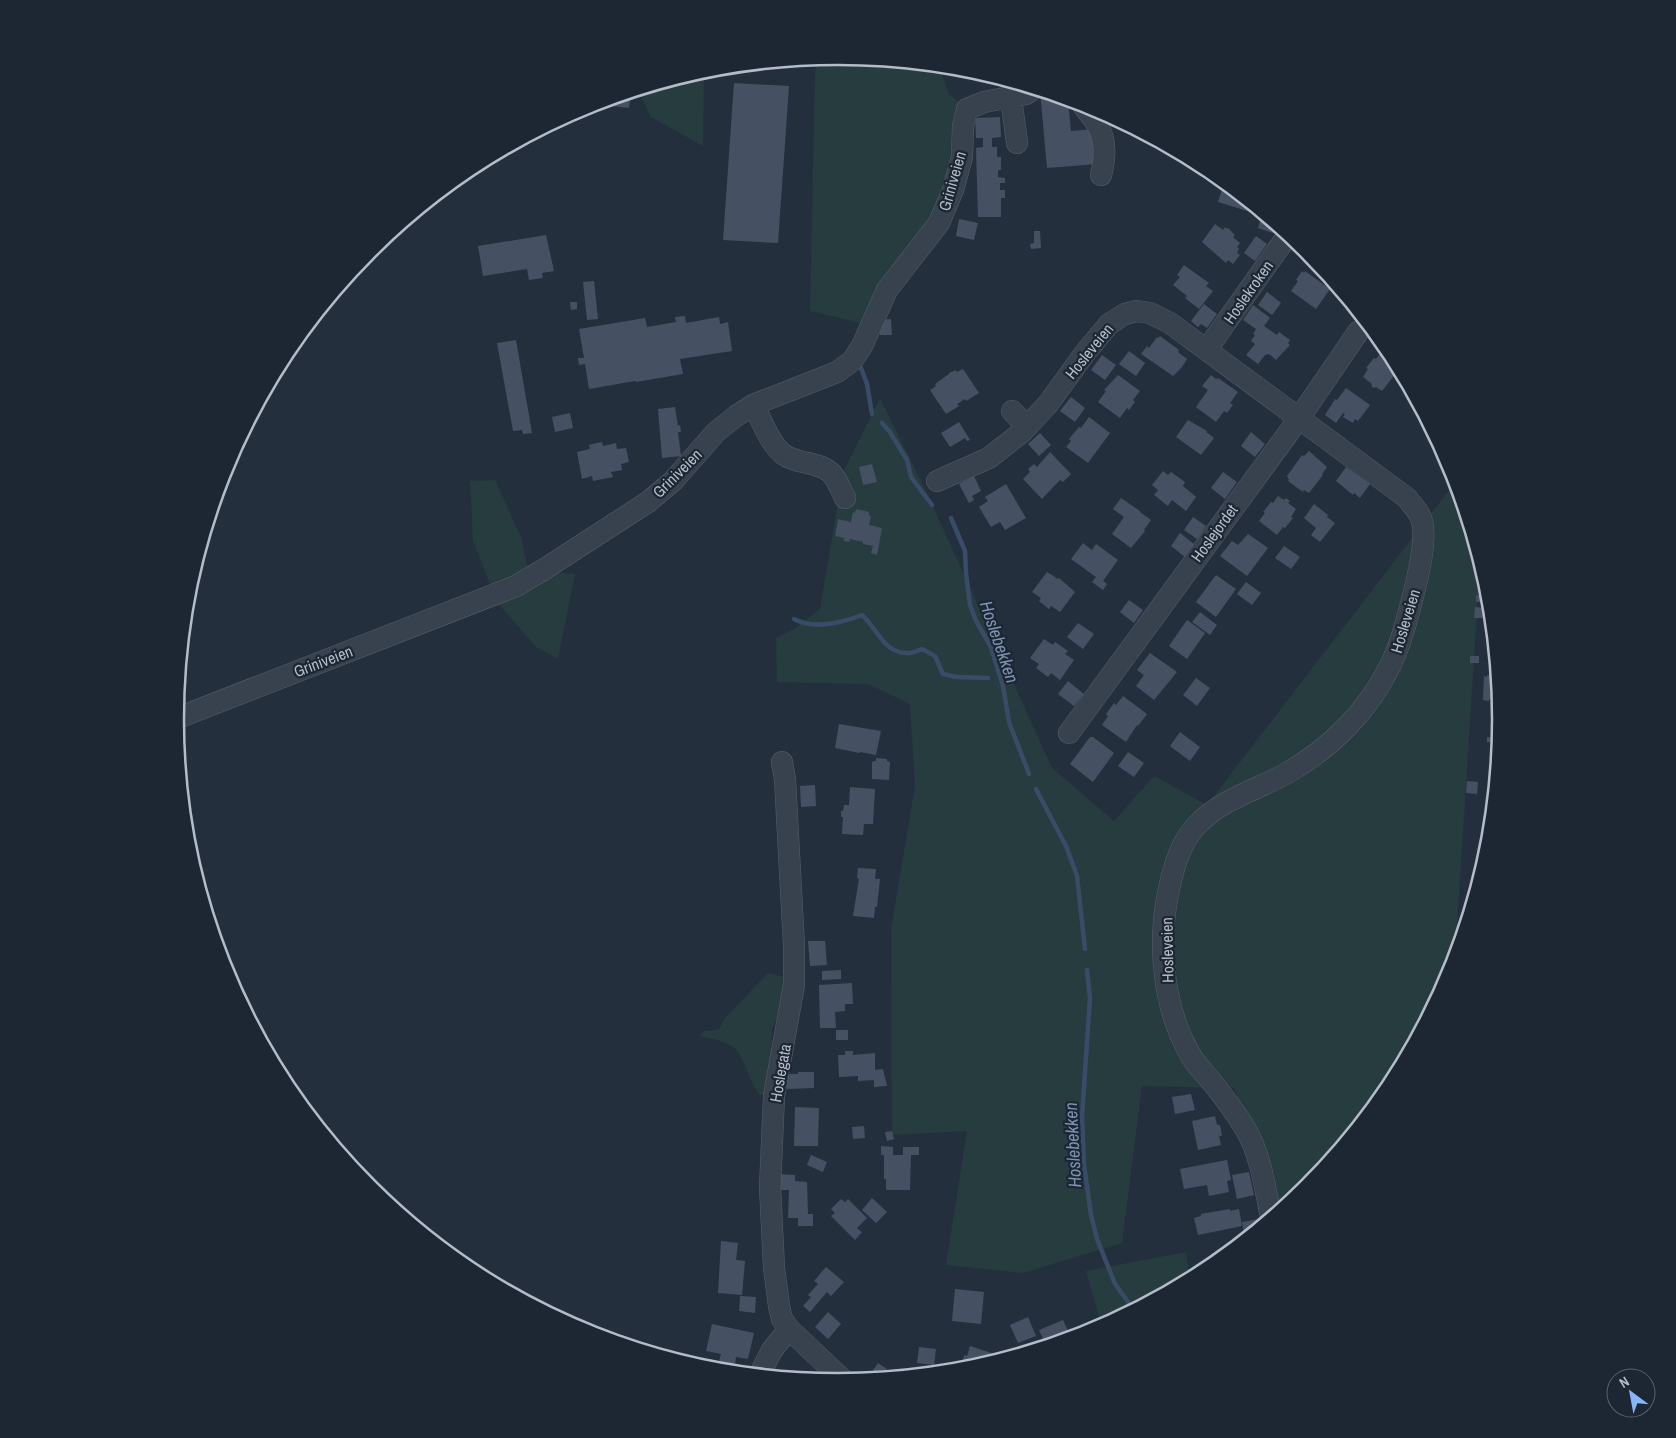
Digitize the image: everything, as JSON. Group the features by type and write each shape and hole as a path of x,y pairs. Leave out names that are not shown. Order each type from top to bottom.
{"street":[{"name":"Griniveien","path":"184,715 516,586 648,502 673,481 716,432 752,405 838,372 852,361 862,346 887,290 939,223 953,190 962,157 967,109 984,102 1027,93"},
{"path":"1011,98 1017,143"},
{"path":"1089,115 1098,125 1103,136 1106,157 1101,175"},
{"name":"Hoslekroken","path":"1207,349 1284,241"},
{"name":"Hosleveien","path":"937,481 989,458 1027,427 1048,404 1085,353 1109,324 1125,314 1137,311 1150,312 1170,323 1207,349 1407,498 1420,516 1424,530 1415,588 1404,630 1391,665 1374,694 1348,728 1316,754 1286,773 1224,804 1200,821 1185,840 1176,864 1167,899 1164,928 1164,964 1167,991 1175,1022 1190,1055 1247,1131 1259,1163 1270,1210"},
{"name":"Hoslejordet","path":"1068,733 1300,417 1358,332"},
{"path":"752,405 781,453 799,462 820,466 829,471 837,481 845,498"},
{"path":"1012,411 1027,427"},
{"name":"Hoslegata","path":"782,762 785,779 794,946 794,985 774,1096 770,1187 774,1268 779,1306 782,1319 789,1329"},
{"path":"763,1368 772,1350 789,1329 835,1373"}],"green space":[{"path":"838,65 881,66 942,74 949,94 967,109 953,190 870,325 810,311 816,66"},
{"path":"704,79 703,146 651,117 641,96"},
{"path":"880,398 926,491 1052,768 1114,821 1154,776 1207,805 1450,489 1470,550 1478,588 1457,930 1425,1008 1382,1082 1330,1150 1277,1203 1234,1088 1142,1086 1122,1243 1023,1273 946,1265 967,1131 892,1135 891,929 915,786 910,704 868,684 777,682 776,638 794,629 820,609 843,472"},
{"path":"495,480 521,537 528,569 575,574 558,659 536,647 497,602 473,541 470,481"},
{"path":"768,973 784,977 783,1005 772,1029 772,1077 769,1093 760,1095 735,1049 722,1042 700,1035 704,1031 719,1029 724,1019"},
{"path":"1186,1252 1189,1270 1127,1306 1100,1318 1086,1271"}],"building":[{"path":"734,83 789,86 778,243 723,240"},
{"path":"1041,98 1069,108 1071,131 1095,129 1098,164 1047,168"},
{"path":"630,99 629,108 612,106"},
{"path":"1000,117 1001,137 992,138 992,147 997,147 997,157 1001,157 1001,170 998,170 998,177 1005,178 1005,183 1000,183 1000,190 1005,190 1005,198 1001,198 1001,217 978,217 976,148 983,147 983,138 976,138 975,118"},
{"path":"1222,190 1251,212 1218,202"},
{"path":"959,219 978,223 974,240 956,236"},
{"path":"1260,220 1274,231 1273,233 1258,228"},
{"path":"1215,224 1223,230 1225,227 1228,228 1235,235 1233,237 1240,243 1237,247 1239,249 1237,253 1240,255 1233,264 1228,260 1226,263 1202,242"},
{"path":"1034,231 1040,231 1041,248 1031,249 1030,244 1034,243"},
{"path":"546,235 554,271 542,273 543,278 529,280 527,269 483,276 478,246"},
{"path":"1256,236 1267,244 1255,261 1244,253"},
{"path":"1184,265 1209,283 1206,286 1213,291 1199,309 1173,285 1180,277 1177,275"},
{"path":"1302,271 1304,273 1305,271 1330,289 1316,309 1291,291"},
{"path":"594,281 598,319 587,320 583,282"},
{"path":"1267,292 1281,303 1272,315 1258,305"},
{"path":"570,302 577,302 577,309 571,310"},
{"path":"1204,304 1217,314 1207,328 1201,324 1198,327 1191,321"},
{"path":"1253,305 1270,318 1264,326 1277,335 1279,332 1290,340 1288,343 1290,345 1276,360 1269,354 1265,355 1258,364 1246,355 1255,344 1251,341 1256,329 1243,320"},
{"path":"685,316 686,323 719,317 720,324 728,322 732,351 680,359 683,374 589,389 585,364 579,365 578,358 584,358 579,329 645,318 647,327 676,322 675,317"},
{"path":"891,319 892,335 880,335 879,320"},
{"path":"1160,336 1179,350 1178,352 1187,359 1173,376 1141,354 1147,346 1149,348 1157,337"},
{"path":"516,340 532,433 523,434 522,430 513,431 497,343"},
{"path":"1129,351 1145,363 1136,376 1119,364"},
{"path":"1380,353 1394,376 1382,391 1371,386 1372,384 1363,377 1368,369 1366,368 1374,358 1376,359"},
{"path":"1102,355 1116,365 1105,380 1091,370"},
{"path":"963,369 979,393 957,404 959,406 946,414 930,390 949,373"},
{"path":"1118,375 1140,391 1133,400 1135,402 1129,410 1127,408 1120,418 1098,402 1106,391 1104,390"},
{"path":"1211,375 1238,392 1230,403 1233,405 1227,413 1224,411 1216,422 1196,407 1208,390 1202,386"},
{"path":"1346,388 1370,405 1358,421 1355,419 1353,423 1343,417 1345,414 1343,413 1336,423 1325,415 1335,399 1337,400"},
{"path":"1071,397 1085,408 1075,422 1060,411"},
{"path":"675,407 678,426 680,425 681,432 678,432 681,456 662,458 658,409"},
{"path":"570,413 573,428 555,432 552,417"},
{"path":"1089,417 1110,433 1088,463 1066,447 1071,441 1069,439"},
{"path":"1188,420 1207,431 1214,438 1201,455 1176,437"},
{"path":"959,422 970,440 967,441 965,438 950,447 941,433"},
{"path":"1251,432 1265,444 1255,457 1241,446"},
{"path":"1040,433 1051,445 1039,456 1028,444"},
{"path":"602,442 603,446 616,443 617,449 626,448 629,462 621,464 622,470 611,472 613,477 593,481 592,476 582,479 577,452 590,449 589,445"},
{"path":"1309,451 1327,467 1309,493 1304,490 1303,492 1288,481 1287,476 1302,455 1304,456"},
{"path":"1050,452 1071,474 1063,482 1060,480 1042,499 1023,479 1030,472 1028,469 1034,464 1037,467"},
{"path":"872,464 877,482 863,485 859,467"},
{"path":"1346,467 1370,484 1360,498 1354,493 1353,495 1336,481"},
{"path":"1163,471 1168,475 1171,472 1185,482 1183,486 1196,497 1186,511 1172,500 1168,506 1154,495 1158,490 1152,485"},
{"path":"1223,472 1237,482 1225,499 1211,488"},
{"path":"974,476 981,491 972,496 974,500 969,503 959,484"},
{"path":"1006,484 1026,518 1005,530 1000,522 991,527 979,507 988,501 985,497"},
{"path":"1278,496 1284,500 1286,498 1290,501 1288,503 1296,509 1291,517 1293,518 1277,535 1259,521 1265,513 1263,512"},
{"path":"1121,498 1151,520 1145,531 1131,548 1112,534 1124,517 1113,509"},
{"path":"1314,504 1335,523 1320,542 1311,535 1316,528 1304,518"},
{"path":"856,509 869,512 871,516 869,525 882,528 877,555 871,553 873,546 850,539 849,542 844,541 844,538 835,536 838,519 851,522 853,512 855,513"},
{"path":"1193,517 1206,526 1197,539 1184,530"},
{"path":"1180,533 1194,544 1185,557 1171,546"},
{"path":"1248,534 1268,548 1247,576 1220,556 1232,541 1238,545"},
{"path":"1083,543 1092,550 1096,544 1118,560 1103,581 1107,584 1103,590 1092,582 1096,577 1071,559"},
{"path":"1284,546 1300,557 1291,569 1275,558"},
{"path":"1047,572 1059,578 1075,592 1060,612 1051,606 1049,609 1039,601 1041,598 1032,592"},
{"path":"1216,575 1236,589 1216,617 1196,602"},
{"path":"1246,582 1261,593 1252,605 1237,594"},
{"path":"1476,595 1480,595 1481,602 1476,602"},
{"path":"1129,600 1143,610 1134,623 1120,612"},
{"path":"1475,607 1482,608 1483,618 1474,618"},
{"path":"1200,612 1217,625 1210,635 1192,622"},
{"path":"1187,620 1205,633 1187,659 1169,646"},
{"path":"1078,623 1094,634 1083,649 1067,637"},
{"path":"1044,639 1053,645 1055,642 1068,651 1065,654 1074,660 1060,680 1051,673 1048,677 1036,668 1039,664 1030,658"},
{"path":"1150,653 1177,672 1154,700 1136,686 1144,675 1137,670"},
{"path":"1470,656 1479,656 1479,663 1470,663"},
{"path":"1487,675 1491,675 1492,699 1489,699 1489,701 1483,700 1484,676 1487,677"},
{"path":"1196,678 1210,688 1197,706 1183,695"},
{"path":"1068,681 1084,694 1074,706 1058,694"},
{"path":"1123,696 1147,714 1126,742 1102,725 1108,716 1106,714 1114,703 1116,705"},
{"path":"839,724 881,731 876,755 835,748"},
{"path":"1180,732 1200,747 1190,761 1170,746"},
{"path":"1090,737 1093,737 1114,753 1093,782 1070,764"},
{"path":"1487,737 1492,738 1491,742 1487,742"},
{"path":"1128,752 1144,763 1134,777 1118,766"},
{"path":"876,758 887,759 890,762 889,780 872,779 872,763 876,761"},
{"path":"1467,781 1478,782 1477,794 1466,793"},
{"path":"815,785 816,806 801,807 800,786"},
{"path":"850,787 875,789 873,824 864,824 863,835 842,834 843,817 841,817 841,811 843,811 844,805 849,805"},
{"path":"858,868 876,869 875,879 880,879 874,918 853,916 859,879 857,878"},
{"path":"808,941 825,941 827,965 810,966"},
{"path":"841,970 841,979 822,980 822,971"},
{"path":"852,983 853,1004 845,1004 845,1011 835,1012 836,1028 820,1028 819,985"},
{"path":"836,1030 848,1030 848,1040 836,1040"},
{"path":"845,1051 853,1051 853,1055 875,1053 875,1070 883,1069 887,1086 874,1087 874,1080 858,1081 858,1076 839,1077 838,1055 845,1055"},
{"path":"798,1072 814,1072 814,1088 787,1089 787,1074 798,1074"},
{"path":"1191,1094 1195,1110 1175,1114 1172,1097"},
{"path":"795,1107 819,1108 818,1146 794,1146"},
{"path":"1215,1116 1217,1125 1220,1125 1222,1136 1219,1136 1221,1145 1198,1150 1192,1121"},
{"path":"864,1126 865,1138 853,1139 852,1127"},
{"path":"892,1131 894,1139 887,1141 885,1132"},
{"path":"881,1146 893,1147 893,1155 903,1155 903,1147 919,1147 919,1155 911,1155 910,1190 886,1190 884,1155 881,1155"},
{"path":"811,1155 827,1162 823,1172 807,1165"},
{"path":"1227,1160 1231,1180 1227,1181 1229,1192 1209,1196 1207,1185 1184,1189 1180,1169"},
{"path":"1249,1172 1254,1195 1237,1199 1232,1175"},
{"path":"778,1174 795,1175 795,1181 807,1182 808,1214 813,1214 813,1226 798,1226 798,1218 788,1218 789,1190 778,1190"},
{"path":"872,1198 887,1212 876,1223 862,1210"},
{"path":"841,1199 845,1202 848,1199 867,1218 857,1228 862,1232 855,1240 831,1216 835,1213 831,1209"},
{"path":"1230,1209 1230,1211 1239,1209 1242,1226 1198,1235 1194,1218 1201,1216 1201,1214"},
{"path":"1259,1219 1244,1232 1242,1222"},
{"path":"721,1241 738,1243 736,1260 745,1261 742,1295 718,1293"},
{"path":"826,1267 844,1282 831,1296 827,1292 810,1312 803,1306 811,1297 808,1295 818,1284 814,1281"},
{"path":"955,1289 984,1292 981,1324 952,1321"},
{"path":"740,1296 756,1297 755,1313 739,1311"},
{"path":"828,1312 841,1324 828,1339 815,1327"},
{"path":"1028,1317 1036,1336 1018,1343 1010,1325"},
{"path":"1063,1320 1068,1331 1043,1339 1039,1330"},
{"path":"712,1324 754,1333 748,1359 736,1357 735,1364 710,1360 719,1361 721,1354 706,1351"},
{"path":"970,1346 994,1354 963,1360 964,1355 967,1356"},
{"path":"919,1347 936,1349 934,1365 917,1363"},
{"path":"878,1363 887,1369 885,1371 872,1372"}],"waterway":[{"name":"Hoslebekken","path":"861,368 867,384 872,414"},
{"name":"Hoslebekken","path":"882,423 890,432 907,460 911,477 932,505"},
{"name":"Hoslebekken","path":"951,518 965,551 970,605 976,621 990,645 1003,686 1009,722 1029,774"},
{"path":"794,619 819,625 837,623 862,615 886,644 898,652 908,653 922,649 935,656 943,674 957,677 988,678"},
{"name":"Hoslebekken","path":"1036,789 1066,846 1077,876 1085,949"},
{"name":"Hoslebekken","path":"1087,970 1090,998 1082,1117 1084,1164 1091,1215 1097,1239 1115,1284 1130,1304"}]}
